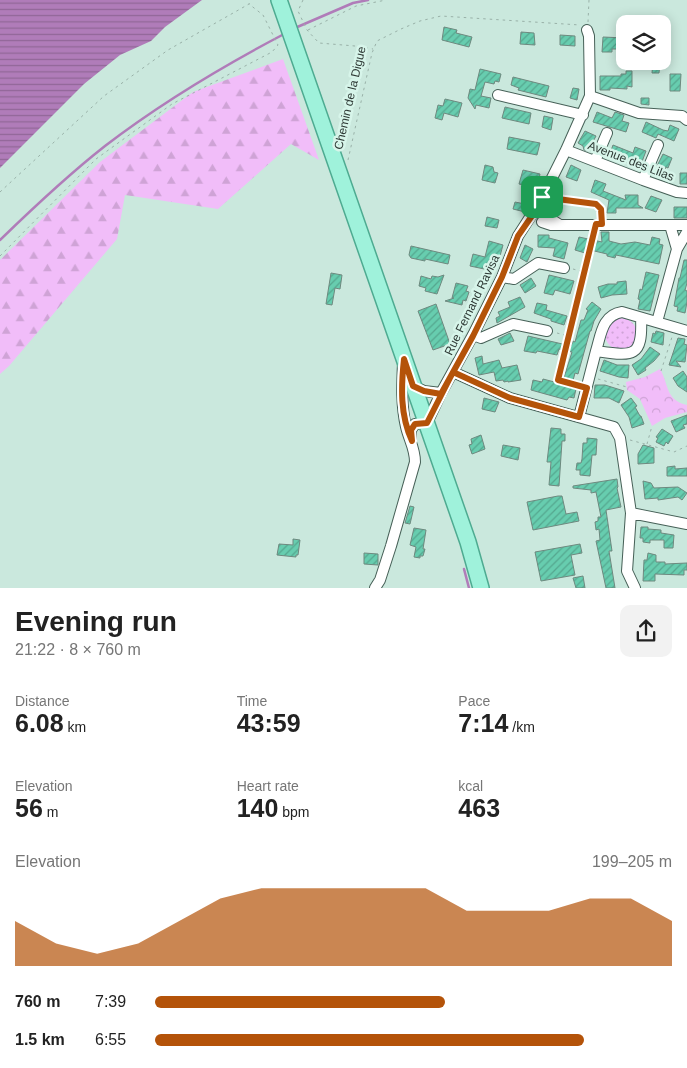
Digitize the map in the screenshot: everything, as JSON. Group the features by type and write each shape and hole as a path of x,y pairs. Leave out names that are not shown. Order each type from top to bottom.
{"main road":[{"path":"279,0 294,27 336,167 427,423 482,588"}],"street":[{"path":"587,30 589,36 590,96 540,212 551,225 687,225"},
{"path":"498,95 583,115"},
{"path":"590,96 639,113 682,116 687,120"},
{"path":"595,161 607,133"},
{"path":"643,180 658,145"},
{"name":"Avenue des Lilas","path":"566,150 677,192 687,192"},
{"name":"Rue Fernand Ravisa","path":"427,423 502,277 518,236 524,227 540,212"},
{"path":"670,225 676,249"},
{"path":"657,322 676,249 687,232"},
{"path":"502,277 514,279 538,263 564,268"},
{"path":"579,417 605,322 612,315 622,312 687,330"},
{"path":"596,352 627,354 636,349 641,341 642,318"},
{"path":"473,336 480,338 513,324 547,331"},
{"path":"601,335 610,353"},
{"path":"375,588 380,580 391,546 415,462 415,450 407,430 401,388 404,359"},
{"path":"453,372 510,398 614,427 620,438 630,513 627,571 635,588"},
{"path":"413,386 424,391 441,394"},
{"path":"412,441 411,430 415,424 427,423"},
{"path":"630,513 687,524"}],"lane":[{"path":"540,212 596,204 601,209 599,224"}],"path":[{"path":"0,192 104,96 168,50 249,4 251,0"},
{"path":"303,0 294,27 305,27 319,43 374,49"},
{"path":"306,30 356,6 386,0"},
{"path":"587,30 589,0"},
{"path":"0,256 96,159 172,104 272,52 278,46 263,15 249,4"},
{"name":"Chemin de la Digue","path":"336,167 349,159 377,42 401,28 441,16 580,26 587,30"},
{"path":"587,388 558,380 584,272 599,224"},
{"path":"564,268 584,272"},
{"path":"661,372 674,327"},
{"path":"547,331 568,336"},
{"path":"590,377 626,387"},
{"path":"647,445 652,426"},
{"path":"620,438 674,452 687,446"}],"green space":[{"path":"283,59 319,160 291,144 218,209 125,195 117,239 9,366 0,374 0,260 100,162 193,92"},
{"path":"621,318 627,319 632,323 636,328 636,340 632,345 627,349 621,350 615,349 610,345 606,340 605,334 606,328 610,323 615,319"},
{"path":"660,369 671,395 680,403 687,405 687,412 665,418 652,426 640,399 627,390 626,382 645,377"}],"shaded area":[{"path":"0,0 202,0 165,27 151,41 120,55 84,84 0,168"}],"building":[{"path":"444,27 457,30 456,33 472,37 469,47 442,40"},
{"path":"521,32 534,33 535,45 520,44"},
{"path":"560,35 575,36 575,46 560,45"},
{"path":"603,37 616,38 616,49 612,49 612,52 602,52"},
{"path":"480,69 501,74 499,82 495,81 494,84 485,82 481,96 491,98 489,108 476,105 475,109 468,98 470,89 475,90"},
{"path":"652,70 659,70 659,73 652,73"},
{"path":"626,71 632,71 632,87 627,86 627,89 610,88 610,90 600,90 600,76 621,76 621,74 626,74"},
{"path":"670,74 681,74 680,91 670,91"},
{"path":"513,77 549,86 546,97 518,90 519,88 511,85"},
{"path":"573,88 579,89 577,100 570,98"},
{"path":"641,98 649,98 649,105 641,104"},
{"path":"445,99 462,103 458,117 444,113 442,120 435,118 438,105 443,106"},
{"path":"505,107 531,113 529,124 502,118"},
{"path":"597,112 612,118 615,112 624,115 622,121 629,123 626,132 593,122"},
{"path":"544,116 553,118 551,130 542,127"},
{"path":"646,122 663,130 668,131 670,125 679,129 674,141 658,134 656,138 642,132"},
{"path":"585,131 596,136 588,151 584,150 583,146 578,143"},
{"path":"509,137 540,143 537,155 507,149"},
{"path":"613,145 633,153 635,147 646,151 640,167 609,156"},
{"path":"663,154 672,158 668,168 666,167 665,169 657,166"},
{"path":"485,165 493,167 494,172 498,173 495,183 482,180"},
{"path":"571,165 581,170 577,181 566,177"},
{"path":"523,170 540,174 538,183 535,182 532,193 526,192 528,186 519,184"},
{"path":"680,173 687,173 687,184 680,184"},
{"path":"595,180 606,184 603,191 626,200 625,195 638,195 638,205 643,208 616,208 616,213 607,213 609,200 591,192"},
{"path":"651,196 662,200 656,212 645,208"},
{"path":"515,202 530,205 525,212 513,209"},
{"path":"674,207 687,207 687,218 674,218"},
{"path":"487,217 499,220 497,228 485,226"},
{"path":"601,232 609,232 609,241 621,244 635,242 650,245 652,237 660,239 659,244 663,245 659,264 616,255 615,258 586,249 585,253 575,250 579,237 602,242"},
{"path":"538,235 549,235 549,238 568,243 564,259 553,256 555,248 538,247"},
{"path":"489,241 503,245 500,256 493,254 489,270 470,266 473,254 485,257"},
{"path":"525,245 533,249 527,262 520,258"},
{"path":"411,246 450,255 448,264 411,258 409,255"},
{"path":"684,260 687,260 687,283 685,290 687,291 687,302 685,313 677,311 678,307 674,306"},
{"path":"646,272 659,275 650,311 638,309 640,289 642,290"},
{"path":"331,273 342,275 340,289 335,288 332,305 326,304"},
{"path":"444,275 437,294 425,291 426,288 419,286 421,276 431,279 432,276"},
{"path":"549,275 574,281 570,294 555,290 553,295 544,293"},
{"path":"531,278 536,286 525,293 520,285"},
{"path":"626,281 627,294 601,298 598,287"},
{"path":"456,283 468,286 466,291 469,292 466,301 463,300 462,305 445,301 454,298 452,298"},
{"path":"520,297 525,307 497,323 496,318 500,316 498,312 510,307 508,302"},
{"path":"592,302 601,309 590,331 578,374 575,373 571,388 576,389 574,398 569,397 567,400 531,390 533,380 542,382 543,379 562,384 572,352 559,349 557,355 537,351 536,353 524,351 528,336 571,346 573,341 575,342 581,320 584,320 588,310 586,309"},
{"path":"537,303 547,305 546,310 567,316 564,325 534,313"},
{"path":"436,304 450,344 433,350 418,311"},
{"path":"656,331 664,333 663,345 651,342 653,333 655,334"},
{"path":"510,333 514,341 501,345 498,339"},
{"path":"678,338 685,339 684,344 687,345 685,362 676,361 681,367 669,365"},
{"path":"650,347 660,354 645,368 646,370 638,375 632,365 641,359"},
{"path":"482,356 483,364 499,360 502,368 517,365 521,380 496,381 494,372 479,375 475,358"},
{"path":"604,360 617,365 629,365 628,378 600,371"},
{"path":"683,371 687,377 687,392 678,386 673,378"},
{"path":"595,385 605,385 624,391 619,403 609,398 594,398"},
{"path":"484,398 499,402 495,412 482,409"},
{"path":"631,398 637,406 635,407 644,424 632,428 629,417 621,405"},
{"path":"687,415 687,424 683,425 685,428 676,432 671,421"},
{"path":"551,428 561,429 561,434 565,434 565,441 562,441 559,486 549,485 551,462 547,462"},
{"path":"662,429 673,436 668,444 666,442 664,446 656,442 658,438 656,437"},
{"path":"481,435 485,449 472,454 469,445 472,444 471,439"},
{"path":"587,438 597,439 596,455 592,455 590,476 580,475 580,470 576,470 577,463 581,463 583,443 587,443"},
{"path":"503,445 520,448 518,460 501,456"},
{"path":"643,445 654,448 654,463 638,464 638,454"},
{"path":"675,466 675,469 687,468 687,476 667,476 667,467"},
{"path":"617,479 621,507 606,510 612,551 609,551 615,588 606,588 596,541 600,540 599,529 596,530 595,522 598,521 598,517 601,517 596,492 591,493 591,490 573,488 573,486"},
{"path":"643,481 651,483 654,488 678,487 687,493 682,500 678,497 658,500 658,498 645,499"},
{"path":"562,496 566,514 577,512 579,521 533,530 527,502"},
{"path":"410,506 414,507 410,524 405,523"},
{"path":"641,527 661,530 661,533 674,535 673,548 664,548 664,540 650,540 650,543 643,542 643,538 640,538"},
{"path":"414,528 426,530 423,549 425,549 423,556 420,556 420,558 414,557 416,547 410,545"},
{"path":"293,539 300,540 296,557 277,555 279,544 293,545"},
{"path":"580,544 582,553 571,555 575,575 541,581 535,552"},
{"path":"364,553 378,554 378,565 364,564"},
{"path":"648,553 656,555 656,562 665,562 665,564 687,563 687,570 684,570 684,575 655,574 655,581 643,581 644,560 647,560"},
{"path":"583,576 585,588 576,588 573,578"}],"waterway":[{"path":"295,28 353,3 368,0"},
{"path":"0,240 64,180 126,130 193,86 286,33"},
{"path":"464,569 469,588"}],"route":[{"path":"542,197 536,210 532,213 532,216 518,236 502,277 473,336 441,394 424,391 413,386 404,359 401,388 407,430 412,441 411,430 415,424 427,423 441,394 453,372 481,386 510,398 579,417 587,388 558,380 596,224 602,224 601,209 596,204 542,197"}]}
